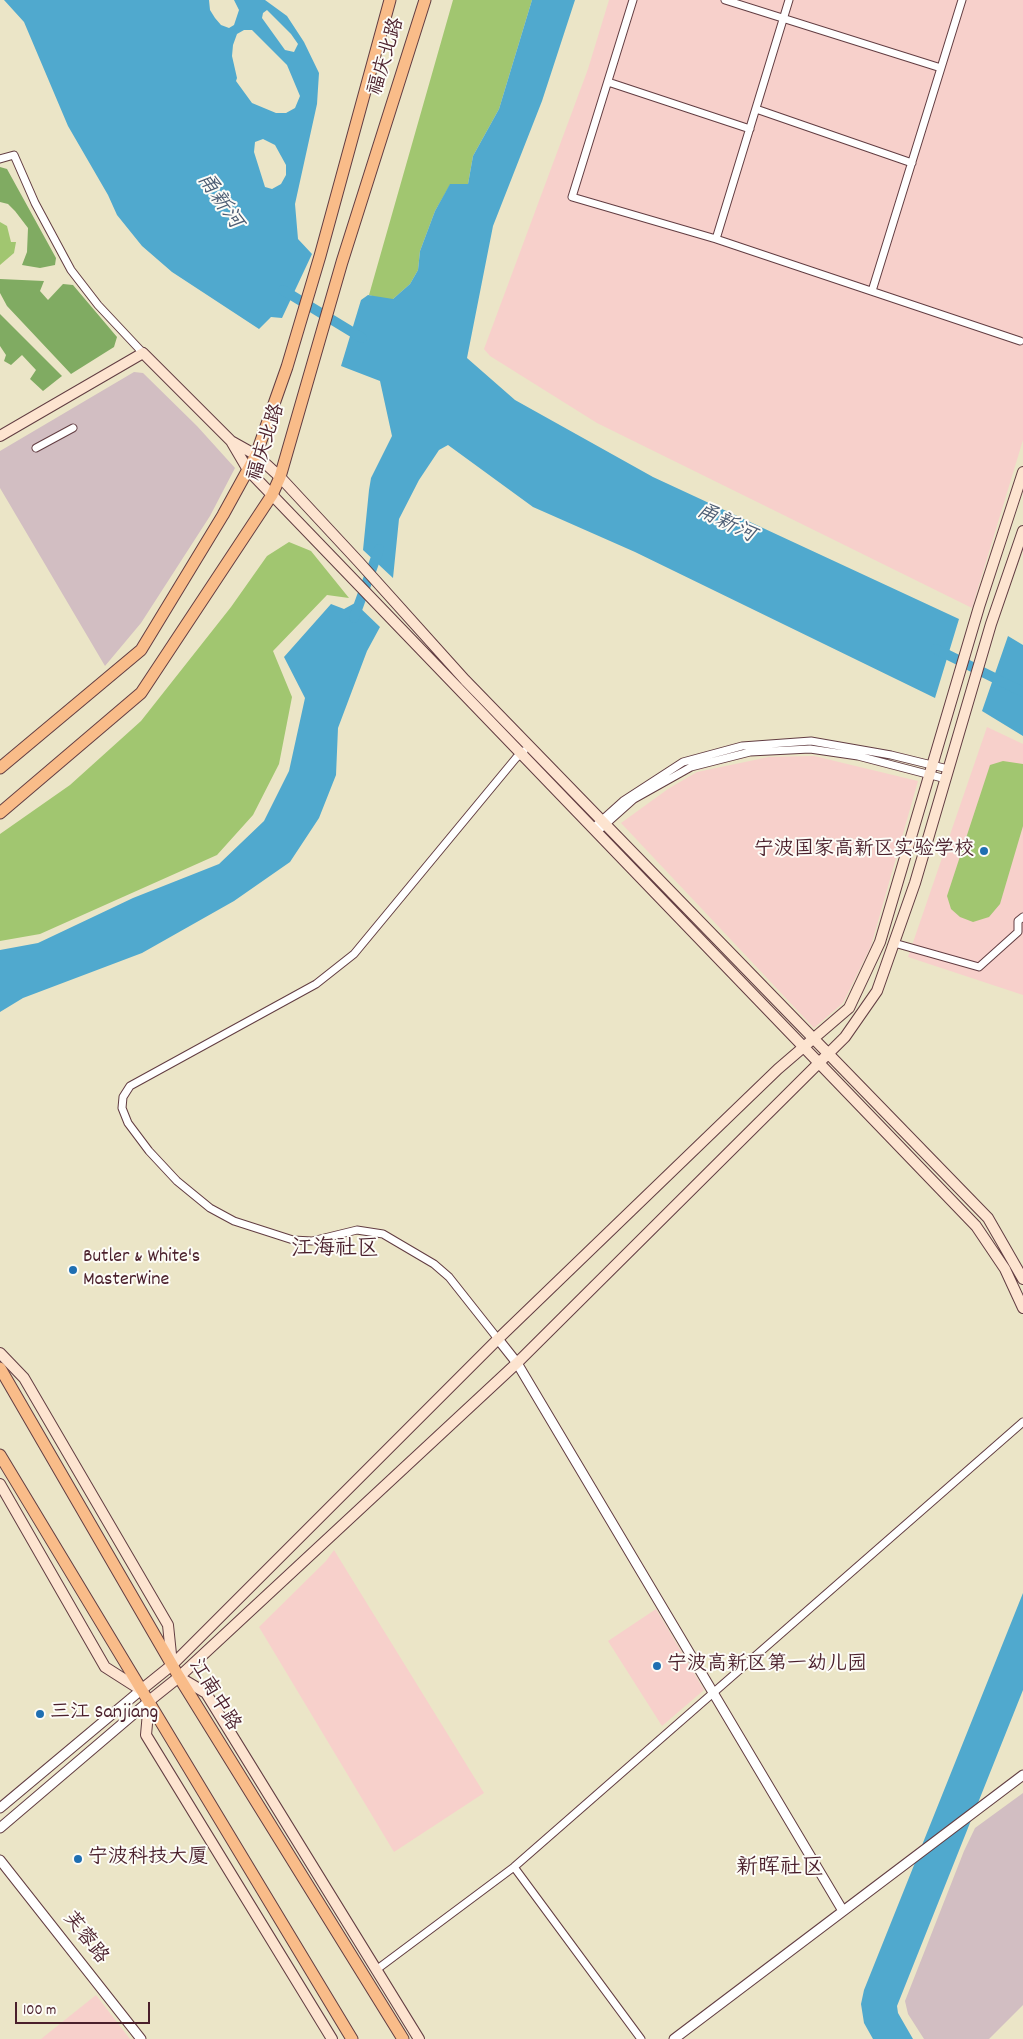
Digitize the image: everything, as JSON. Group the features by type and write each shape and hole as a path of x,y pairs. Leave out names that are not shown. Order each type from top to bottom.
{"main road":[{"name":"福庆北路","path":"0,768 141,650 223,516 256,455 287,367 320,256 390,0"},
{"name":"福庆北路","path":"0,813 141,693 272,495 280,477 342,262 425,0"},
{"path":"0,436 143,353 230,441 248,470 976,1226 1005,1269 1023,1308"},
{"path":"230,441 256,455 280,477 465,680 988,1218 1023,1279"},
{"path":"141,1690 172,1665 498,1339 804,1047 849,1008 880,942 976,615 1023,472"},
{"path":"332,2039 146,1735 149,1701 179,1677 517,1363 845,1037 877,991 894,943 914,884 992,624 1023,531"},
{"path":"0,1353 24,1378 168,1625 172,1665"},
{"name":"江南中路","path":"0,1368 179,1677 403,2039"},
{"path":"0,1455 352,2039"},
{"path":"0,1484 106,1667 141,1690"},
{"path":"179,1677 206,1693 419,2039"}],"street":[{"path":"633,0 572,197 716,239 1020,341"},
{"path":"725,0 941,68"},
{"path":"716,239 789,0"},
{"path":"872,291 962,0"},
{"path":"608,82 750,129"},
{"path":"756,109 912,163"},
{"path":"0,159 14,155 36,203 72,270 98,305 143,353"},
{"path":"36,448 73,428"},
{"path":"530,746 521,754 348,959 316,984 130,1086 123,1097 122,1108 128,1122 149,1151 177,1181 210,1208 234,1221 293,1240 312,1241 357,1230 383,1234 434,1264 449,1277 517,1363 843,1912"},
{"path":"595,830 634,799 691,767 750,752 810,748 947,774"},
{"path":"894,943 979,967 1018,932 1018,921 1023,917"},
{"path":"376,1970 514,1867 1023,1422"},
{"path":"0,1808 141,1690"},
{"path":"0,1828 149,1701"},
{"path":"674,2039 1023,1776"},
{"name":"芙蓉路","path":"0,1860 141,2039"},
{"path":"514,1867 641,2039"}],"shaded area":[{"path":"609,0 1023,0 1023,440 972,608 597,423 490,356 484,349 588,69"},
{"path":"134,372 143,373 197,426 235,468 210,516 141,623 105,666 0,488 0,451"},
{"name":"宁波国家高新区实验学校","path":"987,727 1023,744 1023,995 908,957"},
{"path":"814,756 918,781 871,946 843,1003 814,1028 621,823 668,789 697,772 769,757"},
{"path":"334,1550 484,1793 394,1852 259,1627 326,1561"},
{"name":"宁波高新区第一幼儿园","path":"656,1609 704,1690 662,1726 608,1641"},
{"path":"1023,1793 1023,2005 989,2039 924,2039 908,2014 905,2001 964,1851 975,1828"},
{"path":"96,1995 130,2039 41,2039"}],"green space":[{"path":"453,0 532,0 499,109 473,156 468,184 450,185 435,211 420,251 418,270 410,284 393,299 382,299 369,295"},
{"path":"0,167 7,169 56,258 55,265 40,268 22,265 27,252 28,228 8,204 0,202"},
{"path":"0,222 7,226 11,242 16,242 14,253 0,265"},
{"path":"0,279 44,281 40,291 48,300 63,284 73,285 117,337 114,347 71,374 7,306 0,293"},
{"path":"0,314 62,376 43,391 30,379 36,370 22,355 11,365 4,361 6,355 0,346"},
{"path":"289,542 311,551 349,598 327,595 273,651 292,697 279,764 253,815 217,855 40,934 0,941 0,834 70,785 141,721 231,607 267,556"},
{"path":"1003,761 1023,764 1023,826 1000,904 989,917 973,922 960,917 951,909 947,896 990,765"}],"water":[{"path":"4,0 209,0 210,10 215,18 221,25 229,28 234,25 239,10 234,0 265,0 287,16 304,42 319,73 317,104 295,204 298,239 312,254 282,318 271,317 259,329 172,272 142,246 117,215 108,195 68,126 24,22","holes":["267,10 291,34 298,44 294,52 285,50 262,18 263,13","244,30 252,30 287,65 300,96 295,108 286,113 276,113 252,103 236,81 232,56 237,34","263,139 275,145 286,165 286,175 281,184 272,189 265,187 254,152 255,142"]},
{"path":"532,0 575,0 542,101 493,226 467,358 515,400 653,477 959,619 935,698 635,552 533,507 448,445 439,450 419,480 399,519 393,578 363,550 371,478 392,436 380,381 341,366 361,300 368,295 393,299 410,284 418,270 420,251 435,211 450,184 468,184 473,156 499,109"},
{"path":"355,603 380,627 367,651 338,728 336,775 319,818 290,862 234,901 142,953 23,998 0,1012 0,950 38,943 133,898 219,864 264,821 289,771 305,698 284,657 331,604 344,609"},
{"path":"1008,636 1023,645 1023,736 982,711"},
{"path":"1023,1593 1023,1690 897,2006 898,2013 913,2039 873,2039 864,2023 861,2004 864,1990"}],"waterway":[{"name":"甬新河","path":"283,290 362,338"},
{"path":"354,618 379,549"},
{"name":"甬新河","path":"936,649 1023,692"}],"place":[{"name":"宁波国家高新区实验学校","path":"984,851"},
{"name":"Butler & White's MasterWine","path":"73,1270"},
{"name":"宁波高新区第一幼儿园","path":"657,1666"},
{"name":"三江 Sanjiang","path":"40,1714"},
{"name":"宁波科技大厦","path":"78,1859"}],"district":[{"name":"江海社区","path":"335,1251"},
{"name":"新晖社区","path":"780,1870"}]}
